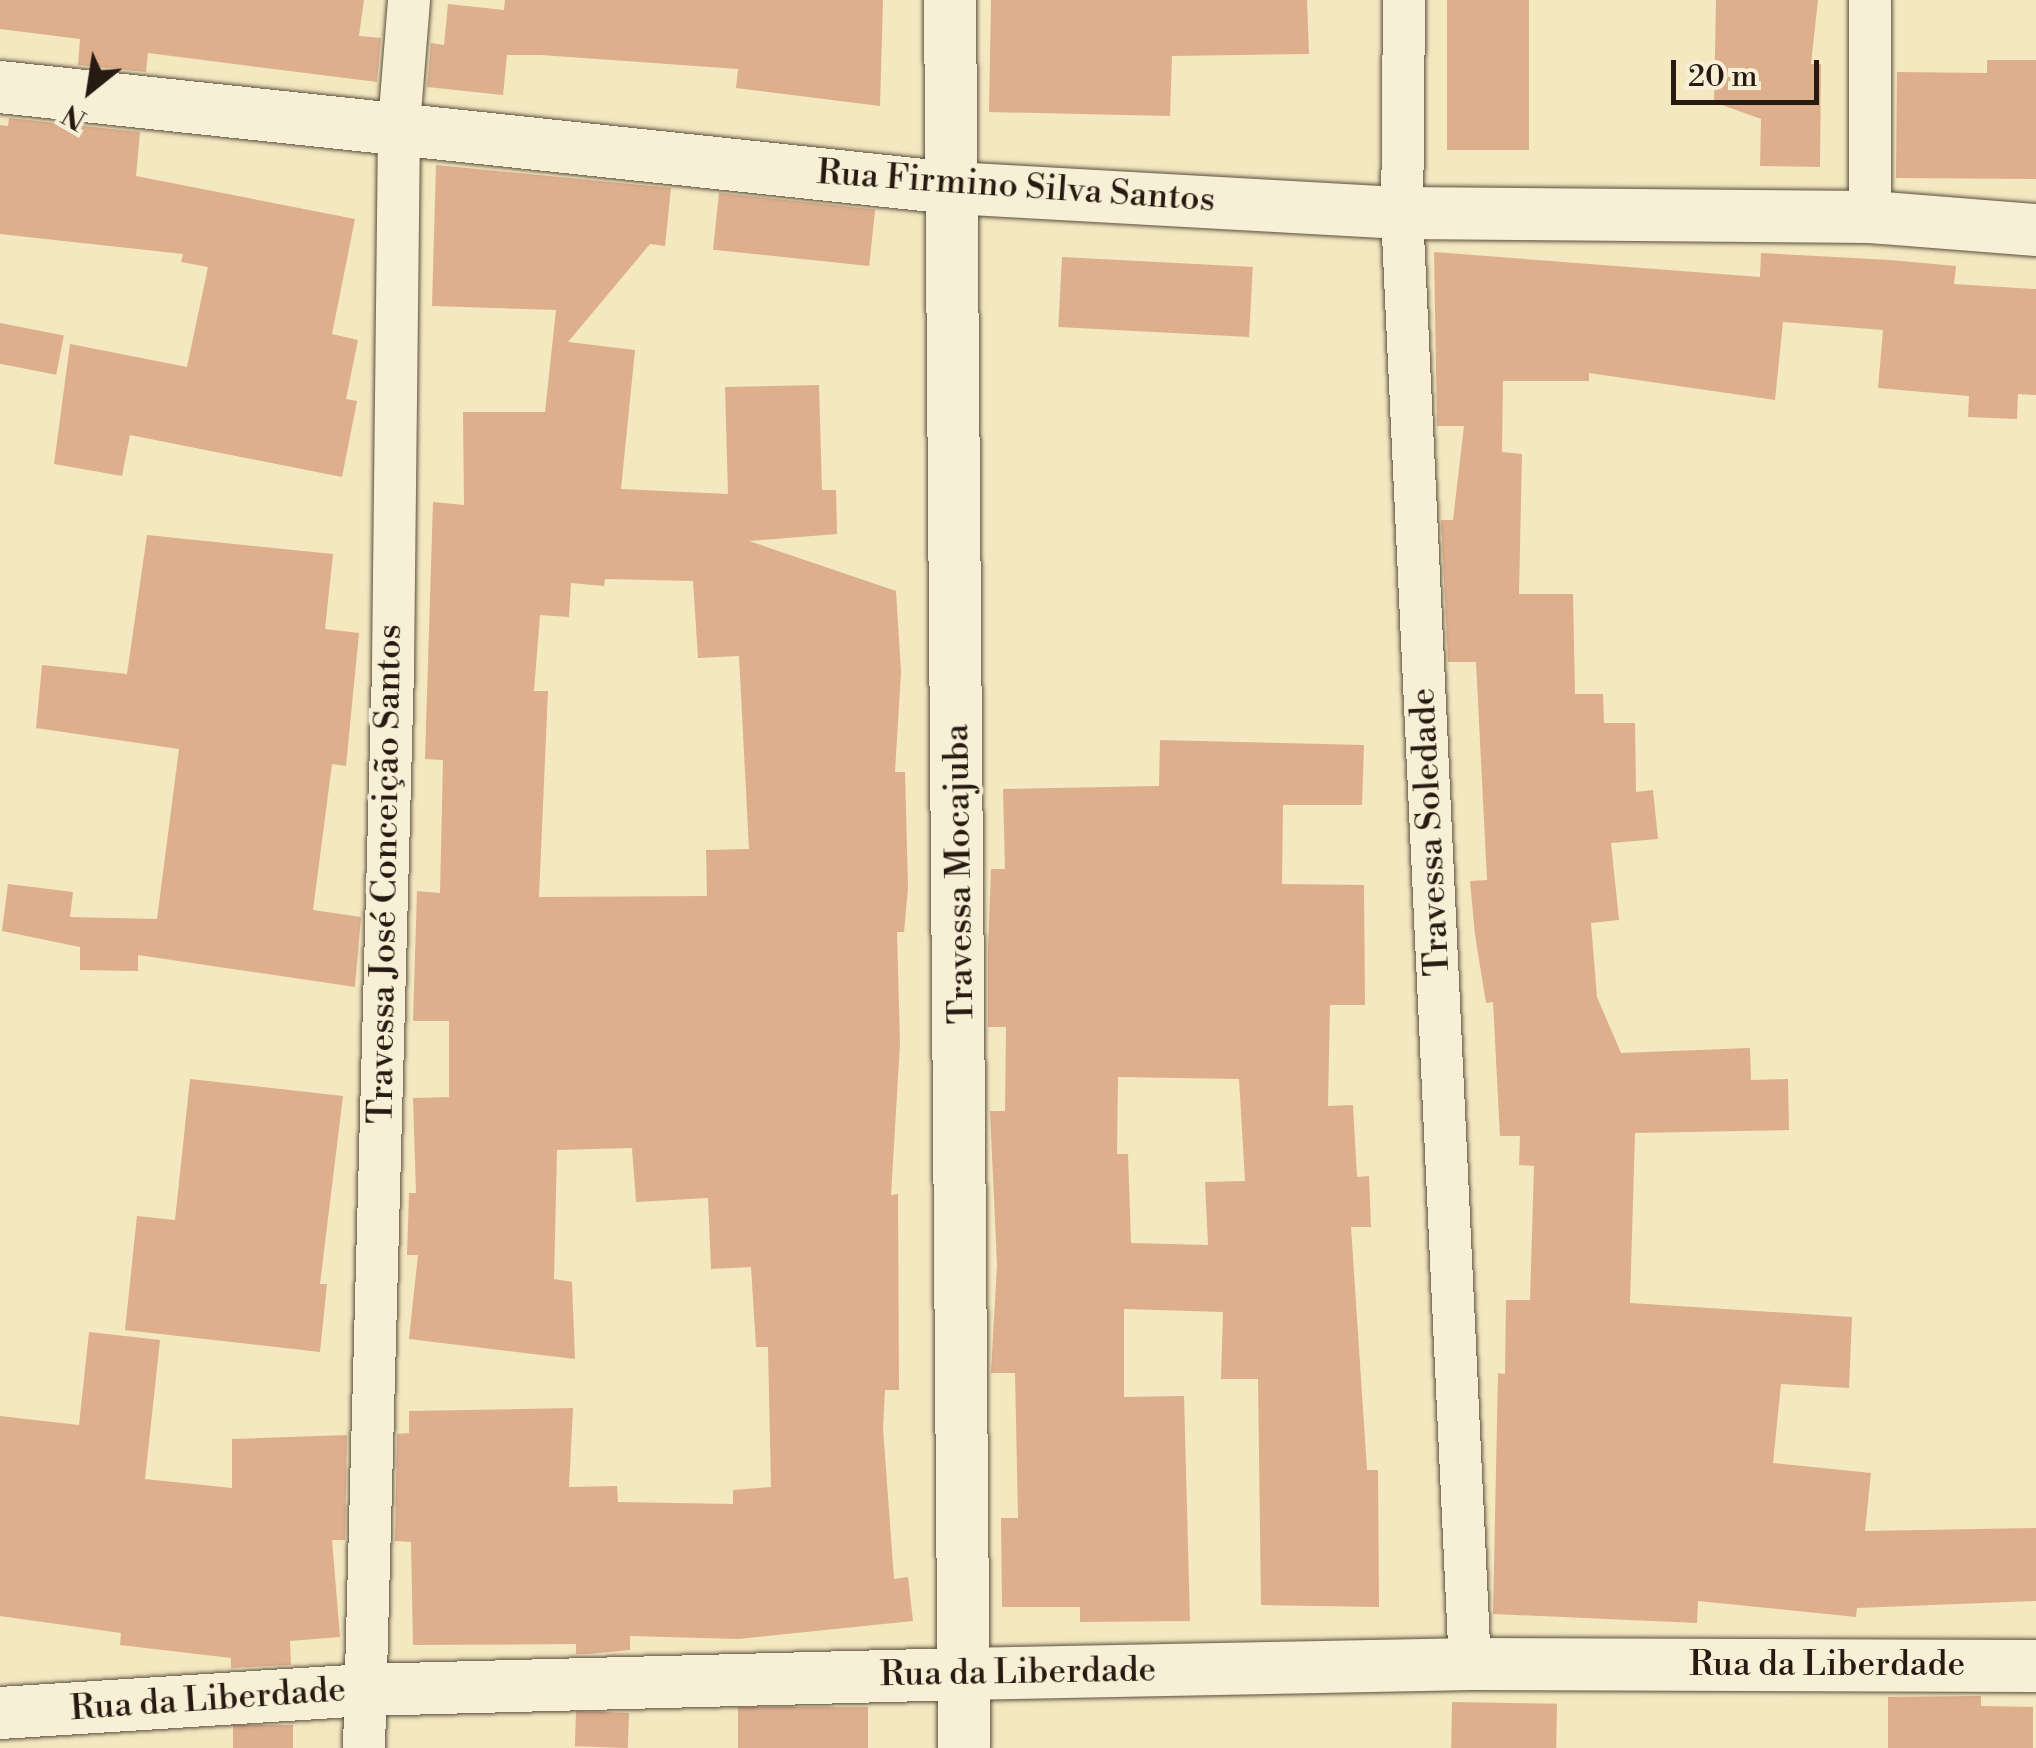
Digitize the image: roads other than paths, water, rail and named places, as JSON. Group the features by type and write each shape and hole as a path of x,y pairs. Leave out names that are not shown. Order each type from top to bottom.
{"street":[{"name":"Travessa José Conceição Santos","path":"364,1748 392,666 399,125 409,0"},
{"name":"Travessa Mocajuba","path":"950,0 964,1203 964,1748"},
{"name":"Travessa Soledade","path":"1404,0 1402,213 1470,1664"},
{"path":"1870,0 1870,217"},
{"name":"Rua Firmino Silva Santos","path":"0,87 399,125 952,188 1402,213 1870,217 2036,230"},
{"name":"Rua da Liberdade","path":"0,1713 364,1690 963,1674 1470,1664 2036,1666"}]}
